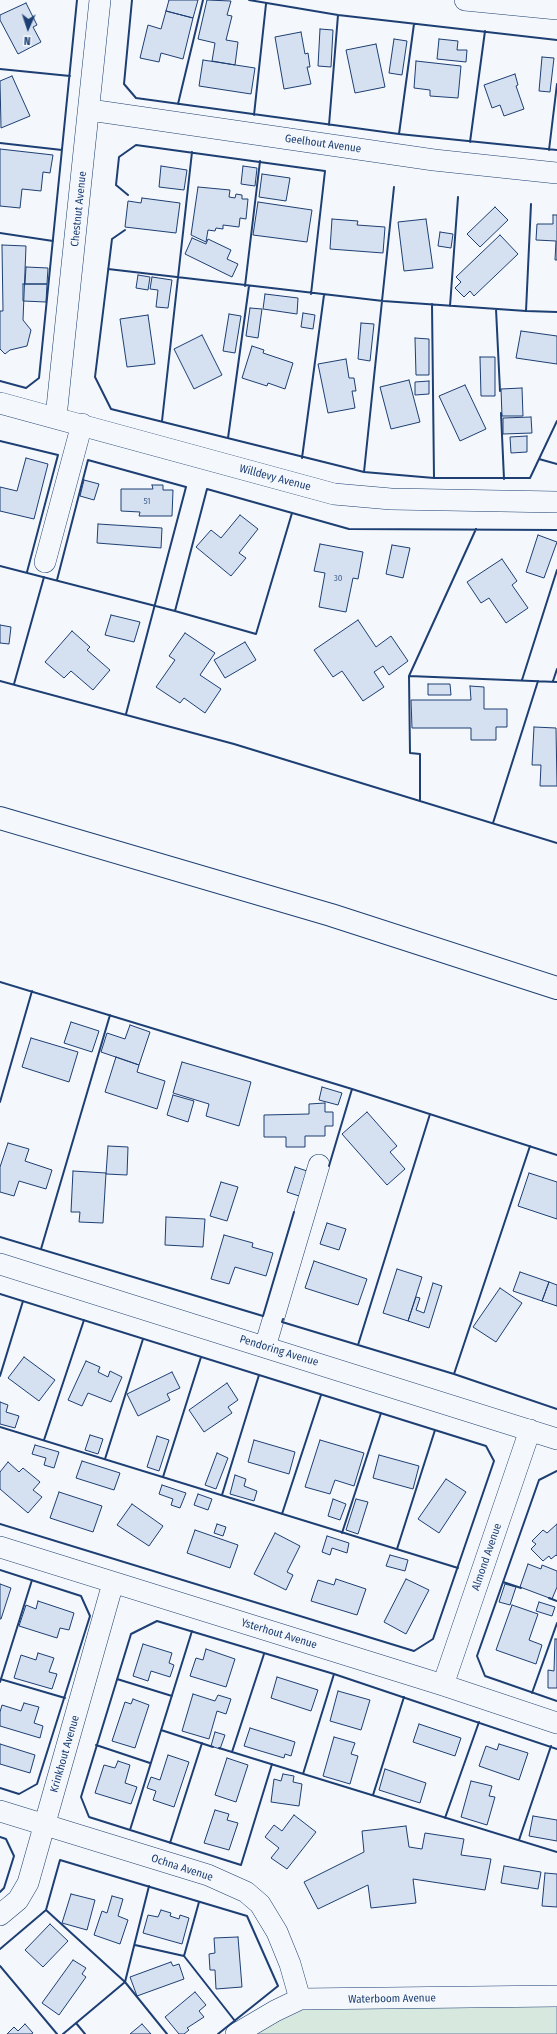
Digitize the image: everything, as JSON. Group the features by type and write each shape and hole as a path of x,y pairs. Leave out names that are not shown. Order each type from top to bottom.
{"highway":[{"path":"0,818 330,915 557,988"}],"street":[{"name":"Chestnut Avenue","path":"56,417 90,110 100,0"},
{"path":"465,0 557,9"},
{"name":"Geelhout Avenue","path":"90,110 434,160 557,173"},
{"name":"Willdevy Avenue","path":"0,403 82,424 334,494 391,499 557,502"},
{"path":"45,562 82,424"},
{"path":"264,1347 319,1165"},
{"name":"Pendoring Avenue","path":"0,1264 530,1430 557,1440"},
{"name":"Almond Avenue","path":"443,1685 530,1430"},
{"name":"Ysterhout Avenue","path":"0,1547 443,1685 557,1724"},
{"name":"Krinkhout Avenue","path":"0,1915 18,1900 28,1883 113,1583"},
{"name":"Ochna Avenue","path":"0,1811 208,1875 246,1892 260,1904 277,1932 290,1964 300,1999"},
{"name":"Waterboom Avenue","path":"236,2034 275,2011 300,1999 557,1996"}],"shaded area":[{"path":"557,1992 557,2034 244,2034 292,1995"}],"building":[{"path":"169,0 198,0 193,18 166,11"},
{"path":"207,0 231,1 227,15 232,16 226,40 238,42 235,65 212,61 215,43 198,39"},
{"path":"26,3 37,25 33,27 41,42 18,54 0,20 0,15"},
{"path":"166,11 193,18 183,59 161,53 159,62 140,58 148,25 161,29"},
{"path":"320,29 333,30 331,67 318,66"},
{"path":"301,32 305,54 308,53 310,67 307,67 311,84 284,89 275,37"},
{"path":"394,39 407,41 402,75 389,73"},
{"path":"439,39 458,41 457,50 467,50 466,62 437,59"},
{"path":"376,44 385,87 355,93 346,50"},
{"path":"542,57 554,58 550,92 539,91"},
{"path":"203,60 255,68 251,94 199,86"},
{"path":"416,61 461,66 458,98 430,96 430,90 414,88"},
{"path":"515,74 518,85 516,86 524,109 504,116 500,105 492,108 484,85"},
{"path":"12,76 30,116 1,128 0,81"},
{"path":"0,149 53,155 50,173 43,172 41,191 22,189 20,208 0,206"},
{"path":"161,166 187,170 184,190 159,187"},
{"path":"243,166 257,168 255,186 241,184"},
{"path":"262,174 290,178 286,201 259,197"},
{"path":"198,187 230,190 229,197 235,198 236,194 242,195 242,199 248,199 246,219 240,218 239,227 223,225 223,229 216,228 215,231 208,230 206,242 191,235"},
{"path":"142,198 180,203 176,233 125,227 128,201 141,203"},
{"path":"258,202 312,210 307,242 253,235"},
{"path":"495,207 508,220 480,247 467,234"},
{"path":"553,215 557,215 557,260 555,260 556,241 536,240 537,224 553,224"},
{"path":"332,219 358,221 357,225 385,227 383,253 330,249"},
{"path":"426,219 433,268 404,271 398,222"},
{"path":"440,232 453,234 451,248 438,246"},
{"path":"500,235 518,254 474,296 470,291 464,297 455,288 461,282 456,277"},
{"path":"192,238 206,244 208,239 231,250 227,259 238,264 232,277 185,254"},
{"path":"2,245 26,246 23,320 31,330 27,346 10,350 5,354 0,349 0,311 3,311"},
{"path":"26,267 48,268 47,284 25,284"},
{"path":"138,275 150,277 148,290 136,288"},
{"path":"152,277 172,280 168,308 156,307 158,290 150,289"},
{"path":"23,284 47,284 46,302 23,301"},
{"path":"265,294 298,298 297,314 263,309"},
{"path":"250,308 262,309 258,338 246,336"},
{"path":"303,313 315,315 313,329 301,327"},
{"path":"229,314 241,316 235,353 223,351"},
{"path":"148,315 155,364 127,367 120,319"},
{"path":"361,323 374,324 370,361 358,359"},
{"path":"521,331 557,336 557,364 516,358"},
{"path":"202,335 222,375 194,389 174,349"},
{"path":"415,338 429,339 429,375 416,375"},
{"path":"252,346 264,350 263,353 293,363 285,389 268,383 267,386 242,378"},
{"path":"480,357 495,357 495,396 481,396"},
{"path":"346,359 349,378 354,378 356,391 352,391 355,408 328,413 318,364"},
{"path":"409,380 420,422 391,429 380,387"},
{"path":"429,381 429,394 415,395 415,382"},
{"path":"465,385 486,429 460,441 439,396"},
{"path":"522,388 523,416 502,416 501,389"},
{"path":"531,417 532,433 503,434 503,418"},
{"path":"527,436 527,452 511,453 510,437"},
{"path":"26,458 48,464 34,519 0,511 0,487 17,491"},
{"path":"84,480 99,484 94,500 80,496"},
{"path":"152,485 163,485 163,490 173,490 172,516 139,516 140,512 121,511 121,489 153,489"},
{"path":"240,515 258,529 239,553 246,558 231,576 196,547 211,530 221,538"},
{"path":"98,524 162,528 161,548 97,543"},
{"path":"538,535 557,542 544,578 526,572"},
{"path":"320,544 363,552 358,579 353,578 346,612 319,607 325,573 314,571"},
{"path":"392,545 410,548 403,578 386,574"},
{"path":"502,559 517,581 512,585 528,608 506,623 489,598 481,603 467,582"},
{"path":"111,615 140,622 134,642 105,635"},
{"path":"358,620 376,647 391,636 408,661 389,675 383,666 374,672 384,687 363,701 342,671 333,677 314,650"},
{"path":"0,625 11,627 9,644 0,643"},
{"path":"72,631 90,647 87,650 110,670 93,690 71,671 64,678 45,662"},
{"path":"185,633 215,653 200,675 221,689 205,713 184,698 180,703 156,687 175,660 169,656"},
{"path":"245,642 256,660 225,678 214,660"},
{"path":"428,684 450,684 451,695 428,695"},
{"path":"470,686 484,687 484,709 507,709 507,727 496,727 496,740 471,740 471,728 412,728 411,700 471,700"},
{"path":"534,727 556,728 557,786 540,786 541,765 532,765"},
{"path":"71,1022 99,1031 92,1052 64,1043"},
{"path":"130,1025 150,1032 139,1065 101,1052 107,1033 125,1039"},
{"path":"31,1038 78,1052 69,1082 22,1067"},
{"path":"116,1057 139,1065 137,1072 165,1081 157,1109 105,1092"},
{"path":"182,1062 251,1082 239,1126 206,1116 209,1104 173,1093"},
{"path":"322,1087 342,1093 338,1105 319,1100"},
{"path":"173,1095 194,1101 188,1122 167,1115"},
{"path":"325,1103 325,1112 333,1112 333,1126 325,1126 325,1136 305,1136 305,1147 286,1147 286,1137 264,1137 264,1115 309,1114 309,1104"},
{"path":"367,1112 397,1146 390,1152 405,1169 387,1185 342,1134"},
{"path":"8,1143 29,1149 25,1161 52,1170 46,1189 19,1181 14,1196 0,1192 0,1167"},
{"path":"108,1146 128,1147 127,1175 106,1174"},
{"path":"295,1167 307,1171 299,1196 287,1192"},
{"path":"73,1171 106,1173 103,1223 79,1222 80,1212 71,1212"},
{"path":"529,1173 557,1182 557,1219 518,1206"},
{"path":"221,1182 238,1187 227,1221 210,1216"},
{"path":"166,1217 205,1219 203,1247 165,1245"},
{"path":"327,1223 346,1229 339,1250 320,1244"},
{"path":"224,1235 253,1243 252,1247 273,1253 266,1276 235,1267 229,1284 211,1279"},
{"path":"314,1261 367,1279 358,1305 305,1288"},
{"path":"397,1269 422,1277 408,1321 383,1313"},
{"path":"520,1272 549,1282 542,1301 513,1291"},
{"path":"549,1282 557,1285 557,1306 542,1301"},
{"path":"433,1283 442,1286 429,1328 408,1321 416,1297 420,1298 416,1310 424,1313"},
{"path":"500,1288 522,1303 496,1342 473,1327"},
{"path":"24,1357 55,1380 39,1401 8,1378"},
{"path":"86,1361 100,1367 98,1372 108,1377 110,1371 122,1377 111,1402 88,1393 82,1406 68,1400"},
{"path":"172,1372 180,1388 167,1394 170,1400 138,1416 127,1394"},
{"path":"227,1383 238,1400 228,1407 232,1413 204,1432 189,1410"},
{"path":"0,1402 8,1405 6,1412 19,1416 15,1428 0,1424"},
{"path":"90,1435 103,1439 98,1454 85,1450"},
{"path":"157,1436 169,1440 159,1471 147,1467"},
{"path":"254,1440 295,1452 289,1474 248,1462"},
{"path":"320,1440 364,1453 354,1486 335,1480 330,1494 305,1487"},
{"path":"35,1445 59,1452 54,1468 44,1465 46,1458 32,1454"},
{"path":"217,1453 228,1458 216,1489 205,1485"},
{"path":"379,1455 419,1466 413,1489 373,1478"},
{"path":"82,1461 120,1473 114,1490 76,1478"},
{"path":"8,1462 19,1472 23,1468 40,1482 33,1490 42,1497 28,1513 0,1489 0,1472"},
{"path":"235,1475 246,1479 244,1486 257,1491 254,1501 230,1494"},
{"path":"446,1479 466,1492 439,1533 418,1519"},
{"path":"162,1485 186,1493 180,1508 171,1505 173,1499 159,1494"},
{"path":"59,1492 102,1506 93,1532 50,1518"},
{"path":"198,1494 212,1499 208,1510 194,1505"},
{"path":"333,1499 346,1504 340,1520 328,1516"},
{"path":"356,1499 368,1502 358,1534 346,1530"},
{"path":"132,1504 163,1526 149,1546 117,1525"},
{"path":"217,1524 226,1527 223,1536 214,1533"},
{"path":"557,1524 557,1556 556,1555 551,1559 549,1556 543,1561 531,1549 536,1544 532,1541 543,1530 547,1533"},
{"path":"195,1530 238,1545 230,1568 187,1553"},
{"path":"275,1533 300,1546 287,1572 293,1575 286,1590 254,1574"},
{"path":"327,1536 349,1543 347,1553 332,1548 330,1555 322,1552"},
{"path":"390,1555 408,1560 405,1571 386,1566"},
{"path":"528,1564 541,1569 542,1565 557,1571 557,1587 552,1599 520,1587"},
{"path":"336,1579 366,1589 357,1615 311,1601 318,1580 334,1585"},
{"path":"406,1579 429,1590 406,1634 384,1622"},
{"path":"0,1584 11,1588 1,1619 0,1619"},
{"path":"505,1584 516,1587 510,1605 499,1602"},
{"path":"38,1601 74,1613 69,1630 60,1628 57,1638 19,1626 26,1605 36,1609"},
{"path":"539,1602 555,1607 552,1616 536,1611"},
{"path":"512,1605 538,1614 529,1640 542,1645 536,1664 496,1650"},
{"path":"555,1639 557,1639 557,1688 548,1688 548,1670 554,1671"},
{"path":"143,1644 172,1653 169,1663 174,1665 170,1677 151,1671 148,1681 133,1676"},
{"path":"206,1649 235,1659 226,1687 190,1676 196,1658 203,1660"},
{"path":"38,1653 54,1658 49,1672 57,1674 52,1689 14,1678 21,1655 36,1660"},
{"path":"277,1677 318,1690 311,1711 271,1698"},
{"path":"338,1691 370,1700 361,1730 330,1721"},
{"path":"193,1694 215,1701 218,1695 231,1699 226,1714 217,1711 209,1739 182,1731"},
{"path":"133,1699 149,1705 135,1748 112,1741 125,1702 131,1704"},
{"path":"24,1703 39,1707 34,1723 43,1726 40,1738 0,1726 0,1712 2,1705 21,1711"},
{"path":"419,1724 461,1738 455,1756 413,1742"},
{"path":"250,1728 295,1742 291,1756 285,1754 284,1758 244,1746"},
{"path":"215,1732 225,1735 220,1749 211,1746"},
{"path":"334,1737 355,1743 351,1754 358,1756 350,1784 323,1776"},
{"path":"0,1744 35,1755 30,1773 0,1764"},
{"path":"499,1744 528,1753 519,1780 479,1766 486,1746 497,1750"},
{"path":"168,1755 189,1762 174,1807 153,1800 156,1791 147,1788 151,1777 160,1780"},
{"path":"227,1758 248,1765 236,1802 215,1795"},
{"path":"118,1761 130,1765 125,1783 137,1787 131,1804 95,1793 104,1765 115,1768"},
{"path":"385,1769 426,1783 420,1803 379,1790"},
{"path":"283,1774 294,1776 293,1782 302,1784 299,1806 271,1802 274,1779 281,1781"},
{"path":"471,1781 492,1786 489,1796 495,1797 487,1825 461,1817"},
{"path":"215,1810 229,1814 227,1820 238,1823 229,1850 204,1843"},
{"path":"294,1815 316,1832 287,1869 271,1858 279,1848 265,1837 274,1825 282,1831"},
{"path":"533,1816 557,1820 557,1841 529,1836"},
{"path":"406,1826 409,1847 422,1849 425,1833 464,1839 461,1855 491,1859 485,1890 413,1879 416,1903 371,1908 368,1885 318,1909 304,1882 364,1852 362,1831"},
{"path":"504,1866 541,1872 538,1889 501,1883"},
{"path":"545,1873 557,1874 557,1907 542,1906"},
{"path":"71,1894 95,1900 87,1930 62,1923"},
{"path":"112,1896 123,1899 118,1916 128,1920 120,1944 94,1935 102,1911 107,1913"},
{"path":"161,1910 171,1913 170,1916 179,1919 180,1915 189,1918 182,1944 143,1933 148,1915 158,1917"},
{"path":"50,1924 68,1941 43,1967 25,1950"},
{"path":"238,1937 242,1987 216,1989 215,1970 210,1970 209,1954 215,1953 214,1938"},
{"path":"73,1960 86,1968 82,1974 86,1977 59,2015 42,2003"},
{"path":"171,1962 173,1966 179,1964 184,1979 137,1996 130,1977"},
{"path":"195,1992 206,2005 199,2011 204,2017 187,2028 189,2030 184,2034 179,2034 165,2017"},
{"path":"25,2024 33,2033 7,2034 14,2027 18,2031"},
{"path":"142,2024 151,2034 130,2034"}],"wall":[{"path":"0,381 26,388 39,378 77,0"},
{"path":"132,0 124,84 136,98 399,134 557,150"},
{"path":"178,104 203,0"},
{"path":"249,0 338,15 557,40"},
{"path":"254,115 266,4"},
{"path":"329,125 338,15"},
{"path":"399,134 414,24"},
{"path":"470,142 485,31"},
{"path":"0,69 70,76"},
{"path":"549,150 557,84"},
{"path":"0,143 62,150"},
{"path":"128,195 116,185 119,157 136,145 325,171 311,294"},
{"path":"162,421 192,152"},
{"path":"245,286 260,161"},
{"path":"364,472 394,187"},
{"path":"450,306 458,197"},
{"path":"526,311 531,204"},
{"path":"125,230 112,239 95,377 111,409 364,472 434,478 530,478 539,459 557,464"},
{"path":"0,233 53,241"},
{"path":"108,269 383,301 557,312"},
{"path":"228,438 249,286"},
{"path":"302,458 324,295"},
{"path":"432,304 434,478"},
{"path":"496,309 500,391"},
{"path":"501,413 504,479"},
{"path":"539,459 557,421"},
{"path":"0,441 58,455 27,572"},
{"path":"57,580 88,460 186,487 126,714"},
{"path":"175,611 207,489 349,529 557,530"},
{"path":"0,566 175,611 256,634 292,513"},
{"path":"420,801 420,754 410,753 409,676 476,529"},
{"path":"522,680 557,570"},
{"path":"14,684 44,577"},
{"path":"553,681 557,669"},
{"path":"409,676 557,682"},
{"path":"0,681 234,744 557,843"},
{"path":"493,823 538,681"},
{"path":"0,982 352,1089 557,1155"},
{"path":"0,1102 32,991"},
{"path":"41,1249 110,1015"},
{"path":"329,1166 352,1089"},
{"path":"358,1345 430,1114"},
{"path":"454,1374 530,1146"},
{"path":"0,1237 263,1316 294,1212"},
{"path":"0,1294 486,1446 494,1461 433,1639 414,1651 0,1524"},
{"path":"0,1376 23,1301"},
{"path":"283,1319 282,1322 454,1374 557,1409"},
{"path":"44,1440 84,1320"},
{"path":"105,1459 143,1339"},
{"path":"163,1477 201,1357"},
{"path":"222,1495 259,1375"},
{"path":"282,1514 321,1395"},
{"path":"342,1533 381,1413"},
{"path":"0,1427 458,1568"},
{"path":"397,1549 435,1430"},
{"path":"557,1471 539,1480 477,1656 485,1676 557,1701"},
{"path":"0,1570 81,1596 90,1616 37,1784 19,1794 0,1788"},
{"path":"0,1682 32,1580"},
{"path":"503,1582 521,1588"},
{"path":"549,1598 557,1601"},
{"path":"272,1764 241,1865 89,1817 81,1797 131,1634 157,1621 334,1674 557,1749"},
{"path":"532,1693 557,1623"},
{"path":"130,1830 192,1631"},
{"path":"232,1752 264,1654"},
{"path":"303,1774 334,1674"},
{"path":"0,1679 65,1698"},
{"path":"117,1679 172,1696"},
{"path":"373,1795 404,1697"},
{"path":"445,1818 479,1722"},
{"path":"161,1730 213,1747"},
{"path":"170,1843 202,1743"},
{"path":"96,1745 150,1763"},
{"path":"519,1840 551,1746"},
{"path":"219,1748 557,1852"},
{"path":"0,1837 6,1839 14,1856 4,1888 0,1892"},
{"path":"0,1949 46,1910 60,1860 247,1916 278,1986 218,2034"},
{"path":"63,2034 125,1982 149,1886"},
{"path":"184,1956 199,1902"},
{"path":"46,1910 125,1982 167,2034"},
{"path":"135,1945 184,1956 235,2021"},
{"path":"0,1966 57,2034"},
{"path":"76,2023 85,2034"}]}
